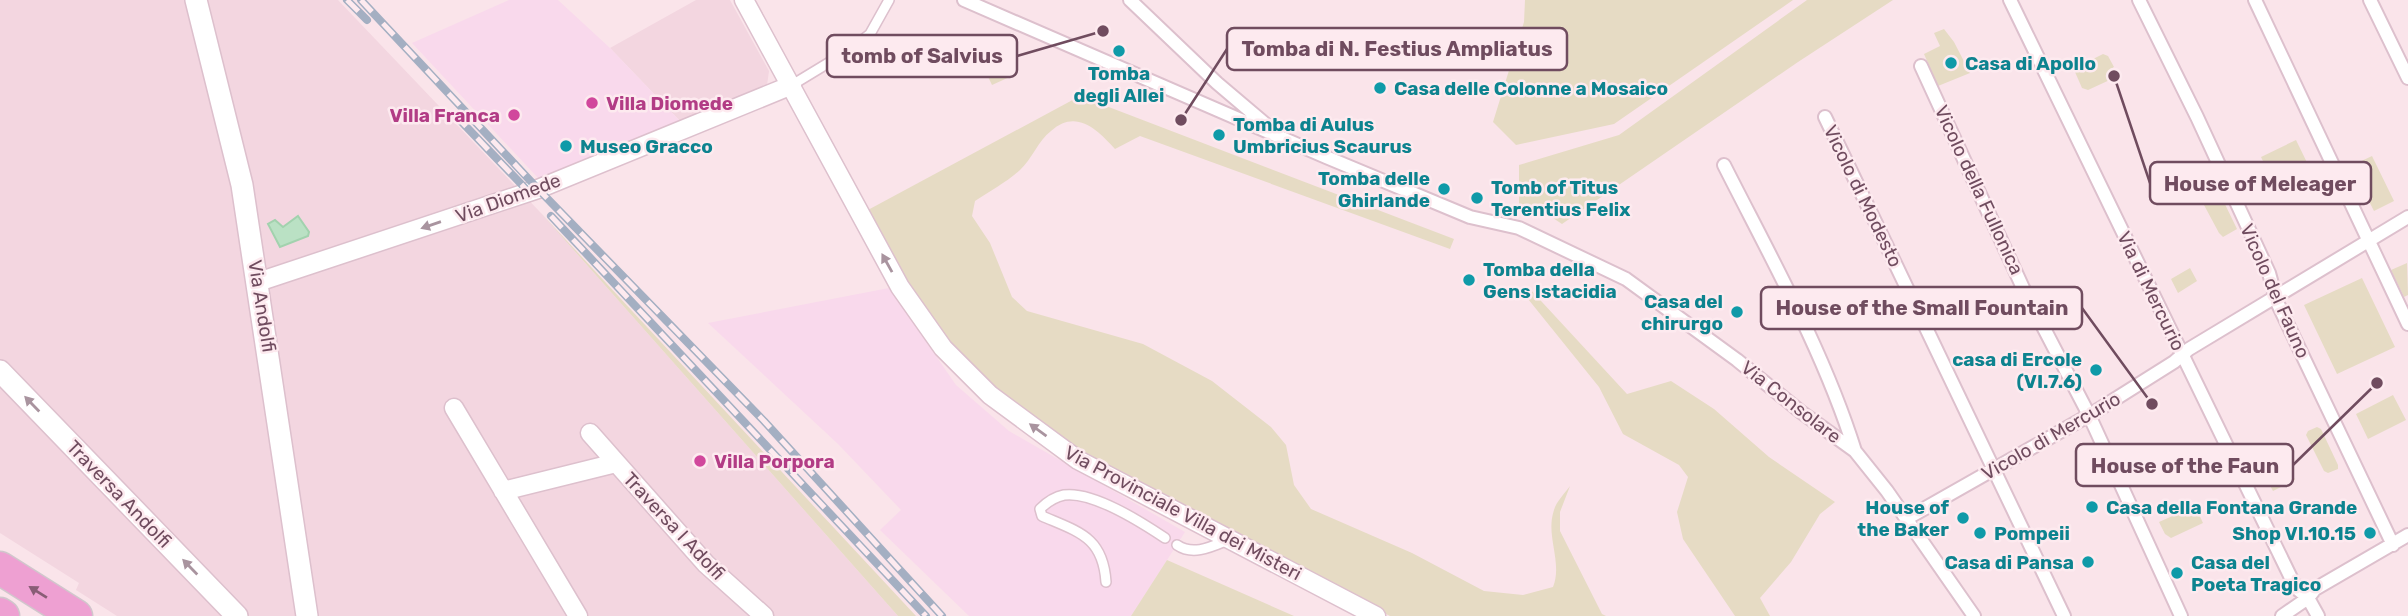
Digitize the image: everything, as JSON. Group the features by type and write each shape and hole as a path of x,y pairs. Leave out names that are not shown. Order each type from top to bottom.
{"highway":[{"path":"0,568 76,616"}],"street":[{"name":"Via Andolfi","path":"196,0 237,159 258,282 307,616"},
{"name":"Via Provinciale Villa dei Misteri","path":"744,0 900,287 943,348 990,395 1078,460 1376,616"},
{"name":"Via Consolare","path":"964,0 1470,217 1519,228 1626,279 1855,451 1974,616"},
{"path":"1130,0 1217,83 1281,137"},
{"name":"Via di Mercurio","path":"2010,0 2295,585 2308,598"},
{"name":"Vicolo del Fauno","path":"2139,0 2197,117 2269,273 2275,297 2393,545"},
{"path":"2255,0 2408,324"},
{"path":"2370,0 2408,78"},
{"name":"Vicolo della Fullonica","path":"1921,66 2023,288 2089,415 2181,616"},
{"name":"Via Diomede","path":"258,282 538,188 792,85"},
{"name":"Vicolo di Modesto","path":"1825,117 2064,616"},
{"path":"1724,165 1800,318 1855,451"},
{"name":"Vicolo di Mercurio","path":"1906,519 2089,415 2189,349 2408,217"},
{"name":"Traversa Andolfi","path":"0,371 237,616"},
{"path":"453,408 578,616"},
{"name":"Traversa I Adolfi","path":"590,433 706,564 764,616"},
{"name":"Traversa I Adolfi","path":"503,491 616,463"},
{"path":"2282,616 2308,598 2315,589 2408,536"},
{"path":"2308,598 2318,616"}],"lane":[{"path":"792,85 848,51 870,34 889,0"},
{"path":"1106,582 1105,562 1083,534 1042,516 1040,509 1048,501 1064,495 1079,496 1107,505 1165,538"},
{"path":"1177,545 1195,551 1230,540"}],"shaded area":[{"path":"0,0 338,0 540,212 898,616 117,616 76,590 79,583 0,533"},
{"path":"509,0 558,0 610,48 681,122 538,178 412,43"},
{"path":"696,0 730,0 769,71 767,85 681,122 610,48"},
{"path":"1525,0 1793,0 1614,124 1516,145 1493,122 1524,22"},
{"path":"1807,0 1893,0 1562,224 1553,218 1519,207 1519,165 1619,135"},
{"path":"1944,29 1970,73 1938,86 1924,54 1940,46 1934,33"},
{"path":"1000,46 1014,75 992,85 978,56"},
{"path":"2103,54 2108,56 2114,67 2111,69 2116,72 2114,78 2088,90 2082,88 2075,72 2077,67"},
{"path":"1080,96 1454,239 1450,249 1140,136 1115,149 1086,124 1069,121 1060,124 1046,135 1015,174 975,201 972,216 990,243 1012,297 1027,311 1143,344 1212,381 1271,427 1286,445 1294,485 1311,509 1412,553 1484,591 1523,595 1553,587 1556,568 1552,520 1557,504 1570,486 1560,512 1560,531 1602,614 1606,616 1390,616 1124,479 1071,445 995,390 952,347 915,297 866,211"},
{"path":"2296,140 2317,183 2282,200 2261,157"},
{"path":"2372,156 2394,201 2374,211 2351,166"},
{"path":"2221,196 2237,229 2223,237 2204,205"},
{"path":"540,212 916,616 898,616"},
{"path":"298,216 309,232 308,236 280,247 268,224 275,220 283,227"},
{"path":"2407,263 2408,295 2404,297 2391,270"},
{"path":"2190,268 2197,281 2178,293 2171,279"},
{"path":"2362,278 2395,347 2337,374 2304,305"},
{"path":"889,288 956,385 1009,431 1185,532 1131,616 969,616 880,530 901,510 838,444 708,323"},
{"path":"1530,289 1627,394 1671,381 1714,409 1769,457 1835,502 1820,514 1791,562 1760,598 1770,616 1735,616 1683,539 1677,512 1688,477 1679,465 1623,434 1599,387 1524,294"},
{"path":"2393,395 2406,420 2368,439 2356,414"},
{"path":"2317,427 2321,429 2338,465 2338,469 2328,473 2324,471 2306,435"},
{"path":"2284,456 2295,480 2273,491 2261,469"},
{"path":"2195,506 2203,523 2171,538 2165,534 2159,522"},
{"path":"1167,560 1294,616 1131,616"}],"railway":[{"path":"347,0 367,20"},
{"path":"361,0 538,189 764,421 942,616"},
{"path":"455,115 525,188"},
{"path":"551,216 926,616"}],"place":[{"name":"tomb of Salvius","path":"1103,31"},
{"name":"Tomba degli Allei","path":"1119,51"},
{"name":"Casa di Apollo","path":"1951,63"},
{"name":"House of Meleager","path":"2114,76"},
{"name":"Casa delle Colonne a Mosaico","path":"1380,88"},
{"name":"Villa Diomede","path":"592,103"},
{"name":"Villa Franca","path":"514,115"},
{"name":"Tomba di N. Festius Ampliatus","path":"1181,120"},
{"name":"Tomba di Aulus Umbricius Scaurus","path":"1219,135"},
{"name":"Museo Gracco","path":"566,146"},
{"name":"Tomba delle Ghirlande","path":"1444,189"},
{"name":"Tomb of Titus Terentius Felix","path":"1477,198"},
{"name":"Tomba della Gens Istacidia","path":"1469,280"},
{"name":"Casa del chirurgo","path":"1737,312"},
{"name":"casa di Ercole (VI.7.6)","path":"2096,370"},
{"name":"House of the Faun","path":"2377,383"},
{"name":"House of the Small Fountain","path":"2152,404"},
{"name":"Villa Porpora","path":"700,461"},
{"name":"Casa della Fontana Grande","path":"2092,507"},
{"name":"House of the Baker","path":"1963,518"},
{"name":"Pompeii","path":"1980,533"},
{"name":"Shop VI.10.15","path":"2370,533"},
{"name":"Casa di Pansa","path":"2088,562"},
{"name":"Casa del Poeta Tragico","path":"2177,573"}]}
